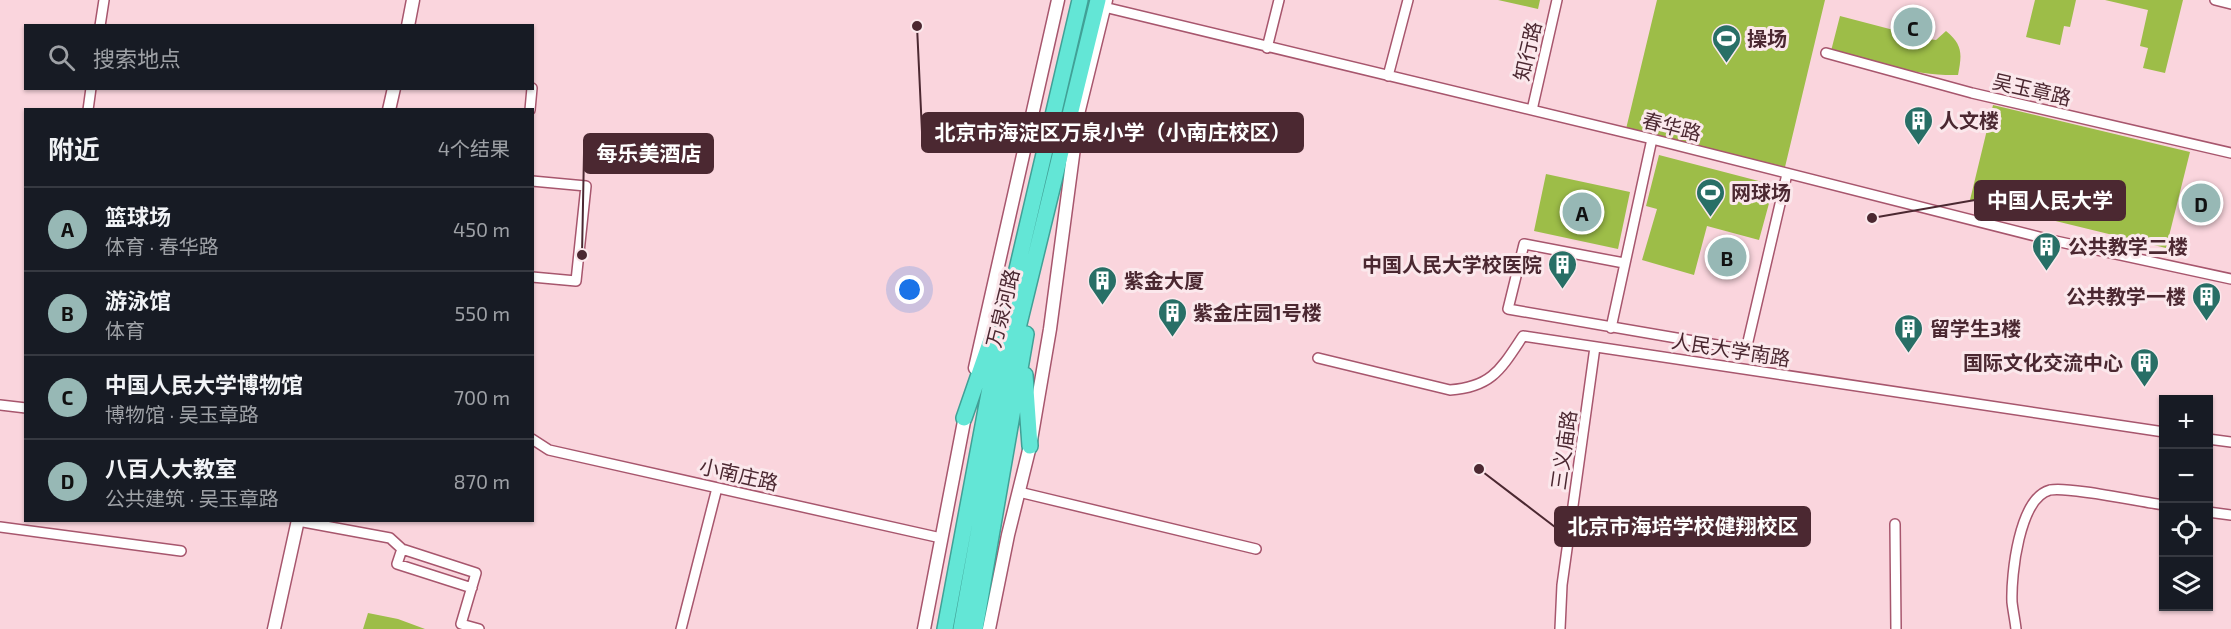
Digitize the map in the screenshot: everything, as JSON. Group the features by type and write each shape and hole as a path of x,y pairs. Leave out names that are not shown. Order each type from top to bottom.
{"highway":[{"name":"万泉河路","path":"945,629 993,372 1080,0"},
{"name":"万泉河路","path":"960,629 1007,373 1103,2"},
{"path":"975,629 1023,351 1034,266"},
{"path":"964,418 1016,269"},
{"path":"1023,351 1030,446"}],"street":[{"path":"100,24 104,0"},
{"path":"408,24 413,0"},
{"name":"万泉河路","path":"924,629 964,418 1058,0"},
{"path":"1267,48 1279,0"},
{"path":"1388,76 1408,0"},
{"name":"知行路","path":"1532,110 1557,0"},
{"path":"2215,0 2231,4"},
{"path":"989,629 1030,446 1050,329 1079,110 1103,2"},
{"name":"春华路","path":"1103,2 1267,48 1652,139 2051,240 2231,279"},
{"name":"吴玉章路","path":"1826,52 1972,93 2231,153"},
{"path":"88,108 91,90"},
{"path":"389,108 394,90"},
{"path":"530,108 532,90"},
{"path":"1611,328 1652,139"},
{"path":"1624,262 1524,244 1508,309 1746,350 1787,174"},
{"path":"534,181 586,186 576,281 534,277"},
{"name":"人民大学南路","path":"1318,358 1450,390 1470,389 1498,373 1523,336 2159,431"},
{"name":"三义庙路","path":"1560,629 1562,585 1595,347"},
{"path":"0,405 24,408"},
{"name":"小南庄路","path":"534,440 549,450 941,538"},
{"path":"2213,440 2231,442"},
{"path":"681,629 717,488"},
{"path":"2016,629 2012,603 2020,533 2029,508 2041,494 2061,489 2159,504"},
{"path":"1019,492 1256,549"},
{"path":"2213,513 2231,515"},
{"path":"274,629 298,522"},
{"path":"303,522 390,538 402,549 476,573 461,624 478,629"},
{"path":"1895,524 1896,629"},
{"path":"0,527 180,551"},
{"path":"402,549 397,564 472,588"}],"green space":[{"path":"1498,0 1540,0 1538,9"},
{"name":"操场","path":"1657,0 1825,0 1785,167 1626,129"},
{"path":"2035,0 2076,0 2070,27 2064,26 2060,45 2026,37"},
{"path":"2105,0 2183,0 2165,73 2143,68 2148,48 2140,46 2148,10"},
{"path":"1840,16 1928,39 1936,40 1946,31 1956,41 1960,50 1958,75 1910,71 1831,51"},
{"path":"1993,105 2190,152 2166,248 1970,200"},
{"name":"网球场","path":"1659,155 1774,185 1759,240 1707,226 1694,275 1642,260 1657,209 1646,206"},
{"path":"1546,174 1630,192 1618,249 1534,231"},
{"path":"368,613 398,619 425,629 363,629"}],"place":[{"name":"北京市海淀区万泉小学（小南庄校区）","path":"917,26"},
{"name":"中国人民大学博物馆","path":"1913,27"},
{"name":"操场","path":"1726,64"},
{"name":"人文楼","path":"1918,146"},
{"name":"八百人大教室","path":"2201,203"},
{"name":"篮球场","path":"1582,212"},
{"name":"网球场","path":"1710,218"},
{"name":"中国人民大学","path":"1872,218"},
{"name":"每乐美酒店","path":"582,255"},
{"name":"游泳馆","path":"1727,257"},
{"name":"公共教学二楼","path":"2047,272"},
{"name":"中国人民大学校医院","path":"1563,290"},
{"name":"紫金大厦","path":"1103,306"},
{"name":"公共教学一楼","path":"2207,322"},
{"name":"紫金庄园1号楼","path":"1172,338"},
{"name":"留学生3楼","path":"1909,354"},
{"name":"国际文化交流中心","path":"2144,388"},
{"name":"北京市海培学校健翔校区","path":"1479,469"}]}
